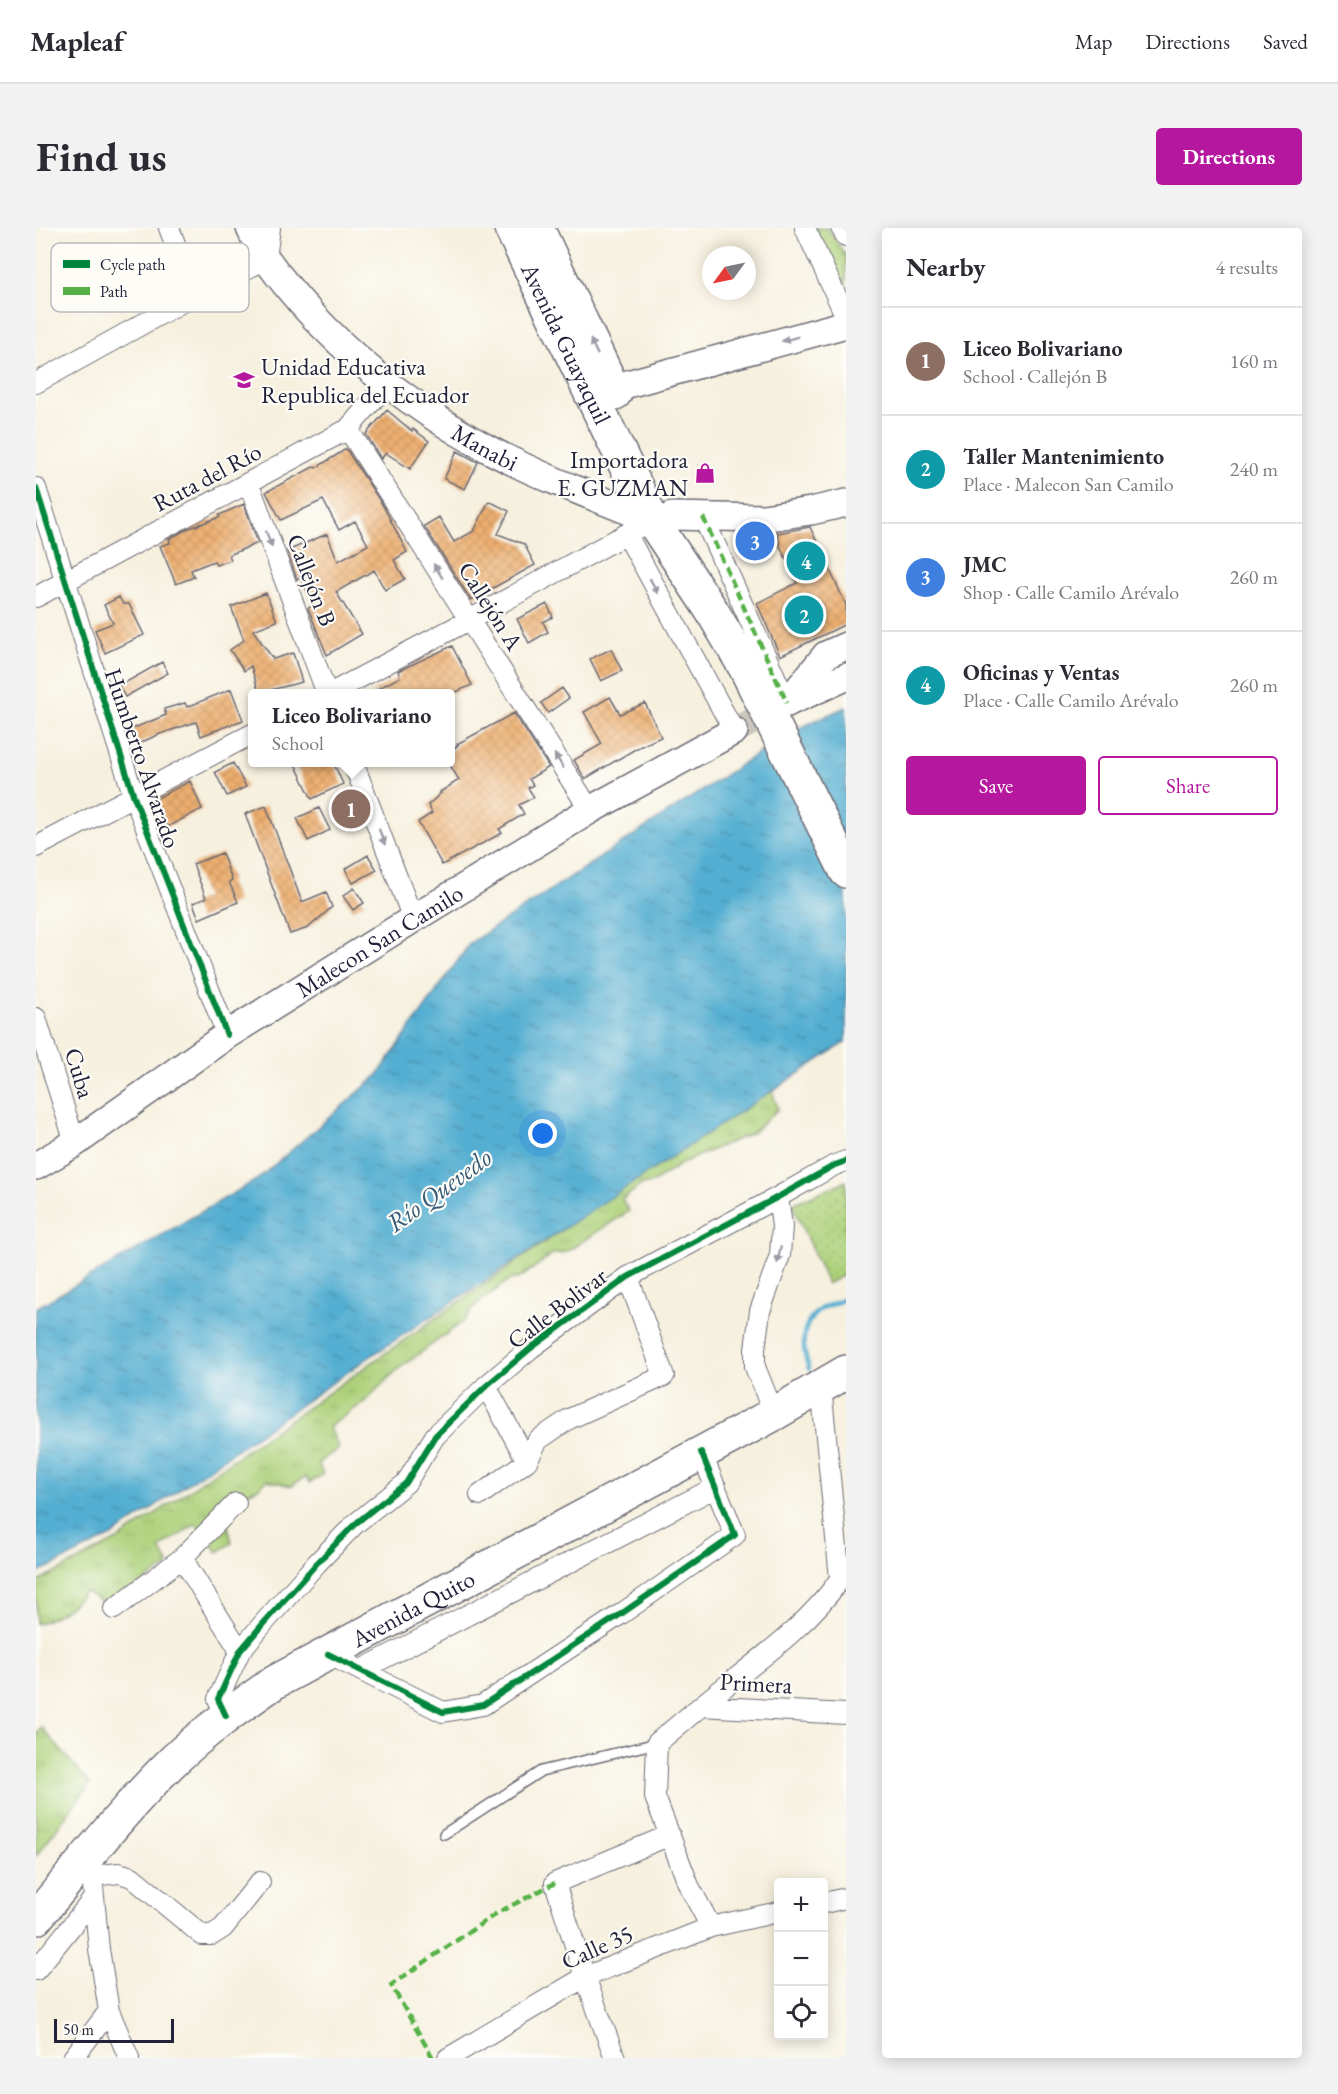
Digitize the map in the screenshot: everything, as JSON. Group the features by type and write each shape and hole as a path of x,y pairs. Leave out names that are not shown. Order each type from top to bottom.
{"highway":[{"name":"Avenida Guayaquil","path":"511,228 663,522 712,611 745,667 782,716 846,871"},
{"name":"Avenida Guayaquil","path":"537,228 613,388 663,522"},
{"name":"Avenida Quito","path":"36,1918 86,1871 129,1807 172,1762 226,1716 275,1682 774,1414 834,1379"}],"main road":[{"name":"Manabi","path":"250,228 266,259 311,313 387,384 488,449 663,522"},
{"path":"613,388 846,324"},
{"path":"663,522 763,518 846,503"},
{"path":"782,716 826,655 846,646"},
{"path":"782,716 846,676"},
{"name":"Malecon San Camilo","path":"36,1166 75,1143 227,1035 412,919 590,810 734,731"}],"street":[{"path":"169,228 175,243"},
{"path":"249,268 266,259 270,228"},
{"path":"805,228 846,318"},
{"path":"841,228 846,236"},
{"path":"36,383 164,312"},
{"name":"Ruta del Río","path":"36,597 348,429 387,384"},
{"name":"Callejón A","path":"348,429 590,810"},
{"name":"Callejón B","path":"249,484 326,689"},
{"path":"36,526 37,491"},
{"name":"Humberto Alvarado","path":"37,491 134,797 227,1035"},
{"path":"336,689 663,522"},
{"path":"663,522 782,716"},
{"path":"663,522 734,731"},
{"path":"36,847 248,736"},
{"path":"356,767 412,919"},
{"name":"Cuba","path":"36,1018 75,1143"},
{"name":"Calle Bolivar","path":"226,1716 218,1700 240,1651 316,1563 355,1524 406,1483 435,1436 486,1386 531,1348 628,1277 846,1161"},
{"path":"774,1414 755,1367 755,1349 760,1311 780,1255 782,1226 778,1197"},
{"path":"480,1495 527,1461 538,1440 569,1419 664,1376 628,1277"},
{"path":"701,1706 807,1619 827,1598 840,1579 834,1379"},
{"path":"486,1386 527,1461"},
{"path":"328,1654 444,1712 483,1705 735,1535 701,1452"},
{"path":"361,1670 716,1487"},
{"path":"114,1609 182,1558 236,1503"},
{"path":"182,1558 240,1651"},
{"name":"Primera","path":"657,1743 701,1706 846,1714"},
{"path":"657,1743 655,1797 689,1886 711,1927"},
{"path":"615,2058 585,1977 555,1883 670,1835"},
{"path":"129,2058 109,2011 94,1898 86,1871 132,1876 202,1935 212,1935 223,1928 260,1882"},
{"path":"36,1970 94,1898"},
{"path":"828,1902 846,1898"},
{"name":"Calle 35","path":"448,2058 585,1977 711,1927 774,1913"},
{"path":"73,2058 109,2011"}],"lane":[{"path":"444,1834 541,1771 657,1743"}],"green space":[{"path":"814,228 827,228 846,256 846,299"},
{"path":"770,1085 778,1109 752,1133 684,1162 652,1183 641,1185 622,1200 629,1211 566,1252 553,1254 520,1278 509,1280 476,1305 464,1321 397,1370 363,1403 329,1427 339,1448 318,1463 323,1474 310,1483 305,1477 291,1486 267,1480 258,1488 223,1504 232,1543 218,1552 196,1524 160,1548 169,1566 107,1606 85,1591 63,1611 36,1624 36,1583 119,1539"},
{"path":"846,1181 846,1274 827,1284 792,1204"},
{"path":"41,1727 90,1784 36,1856 36,1735"}],"water":[{"name":"Río Quevedo","path":"846,707 846,1042 377,1352 112,1536 36,1574 36,1308 258,1179 377,1076 470,943 792,731"}],"building":[{"path":"387,410 412,431 413,429 429,441 410,469 386,453 381,459 366,434"},
{"path":"346,449 382,504 407,552 394,560 405,579 385,590 374,570 336,592 362,634 327,655 308,608 314,605 300,577 297,579 287,551 327,534 338,561 368,545 355,521 339,530 323,500 281,520 266,492 315,466 316,468"},
{"path":"457,451 478,462 465,489 444,479"},
{"path":"489,501 509,511 498,534 524,544 535,565 471,600 424,526 439,517 454,542 474,531"},
{"path":"244,504 258,543 229,555 231,560 216,565 214,561 191,570 194,577 176,584 160,546 170,543 169,539 187,529 220,517 219,515"},
{"path":"810,527 846,605 846,624 780,656 757,603 797,583 780,546 777,533"},
{"path":"266,593 277,621 253,630 273,659 293,653 302,682 275,689 258,689 251,666 244,671 230,650 244,640 231,607"},
{"path":"119,597 123,604 129,604 144,635 105,653 95,630 113,623 104,605"},
{"path":"547,604 553,617 543,622 548,632 529,643 517,619"},
{"path":"452,646 472,685 455,693 455,689 378,689 400,677 398,671"},
{"path":"611,649 622,671 601,681 590,659"},
{"path":"162,662 168,673 125,697 119,686"},
{"path":"562,688 569,698 548,713 541,703"},
{"path":"231,689 243,720 201,736 196,722 135,745 129,730 166,715 164,709 185,703 187,707"},
{"path":"610,697 620,714 645,703 661,737 637,748 585,779 574,760 602,744 584,712"},
{"path":"514,713 549,767 529,779 533,785 528,788 534,797 519,805 524,814 499,829 502,833 442,865 418,822 432,813 428,805 440,792 459,780 451,767 455,767 457,744"},
{"path":"233,763 246,787 227,796 215,772"},
{"path":"296,767 335,767 343,784 312,799"},
{"path":"190,781 202,809 167,827 155,799"},
{"path":"266,806 302,902 326,892 332,907 308,928 290,934 245,814"},
{"path":"319,808 330,830 308,841 297,818"},
{"path":"222,853 232,880 229,882 238,902 199,919 193,903 206,898 193,864"},
{"path":"368,855 377,870 353,883 345,869"},
{"path":"354,888 364,903 353,910 343,896"}],"waterway":[{"path":"809,1369 804,1345 808,1323 819,1310 846,1298"}],"tunnel":[{"path":"734,731 785,704"}],"marked path":[{"path":"703,517 787,703"},
{"path":"433,2058 391,1985 497,1913 555,1883"}],"cycle path":[{"path":"36,488 134,797 227,1035"},
{"path":"226,1716 218,1699 240,1651 317,1563 355,1524 406,1483 435,1436 486,1386 531,1348 628,1277 846,1161"},
{"path":"328,1654 443,1712 483,1705 735,1535 701,1452"}],"place":[{"name":"Unidad Educativa Republica del Ecuador","path":"244,380"},
{"name":"Importadora E. GUZMAN","path":"705,473"},
{"name":"JMC","path":"755,541"},
{"name":"Oficinas y Ventas","path":"806,561"},
{"name":"Taller Mantenimiento","path":"804,615"},
{"name":"Liceo Bolivariano","path":"351,809"}]}
